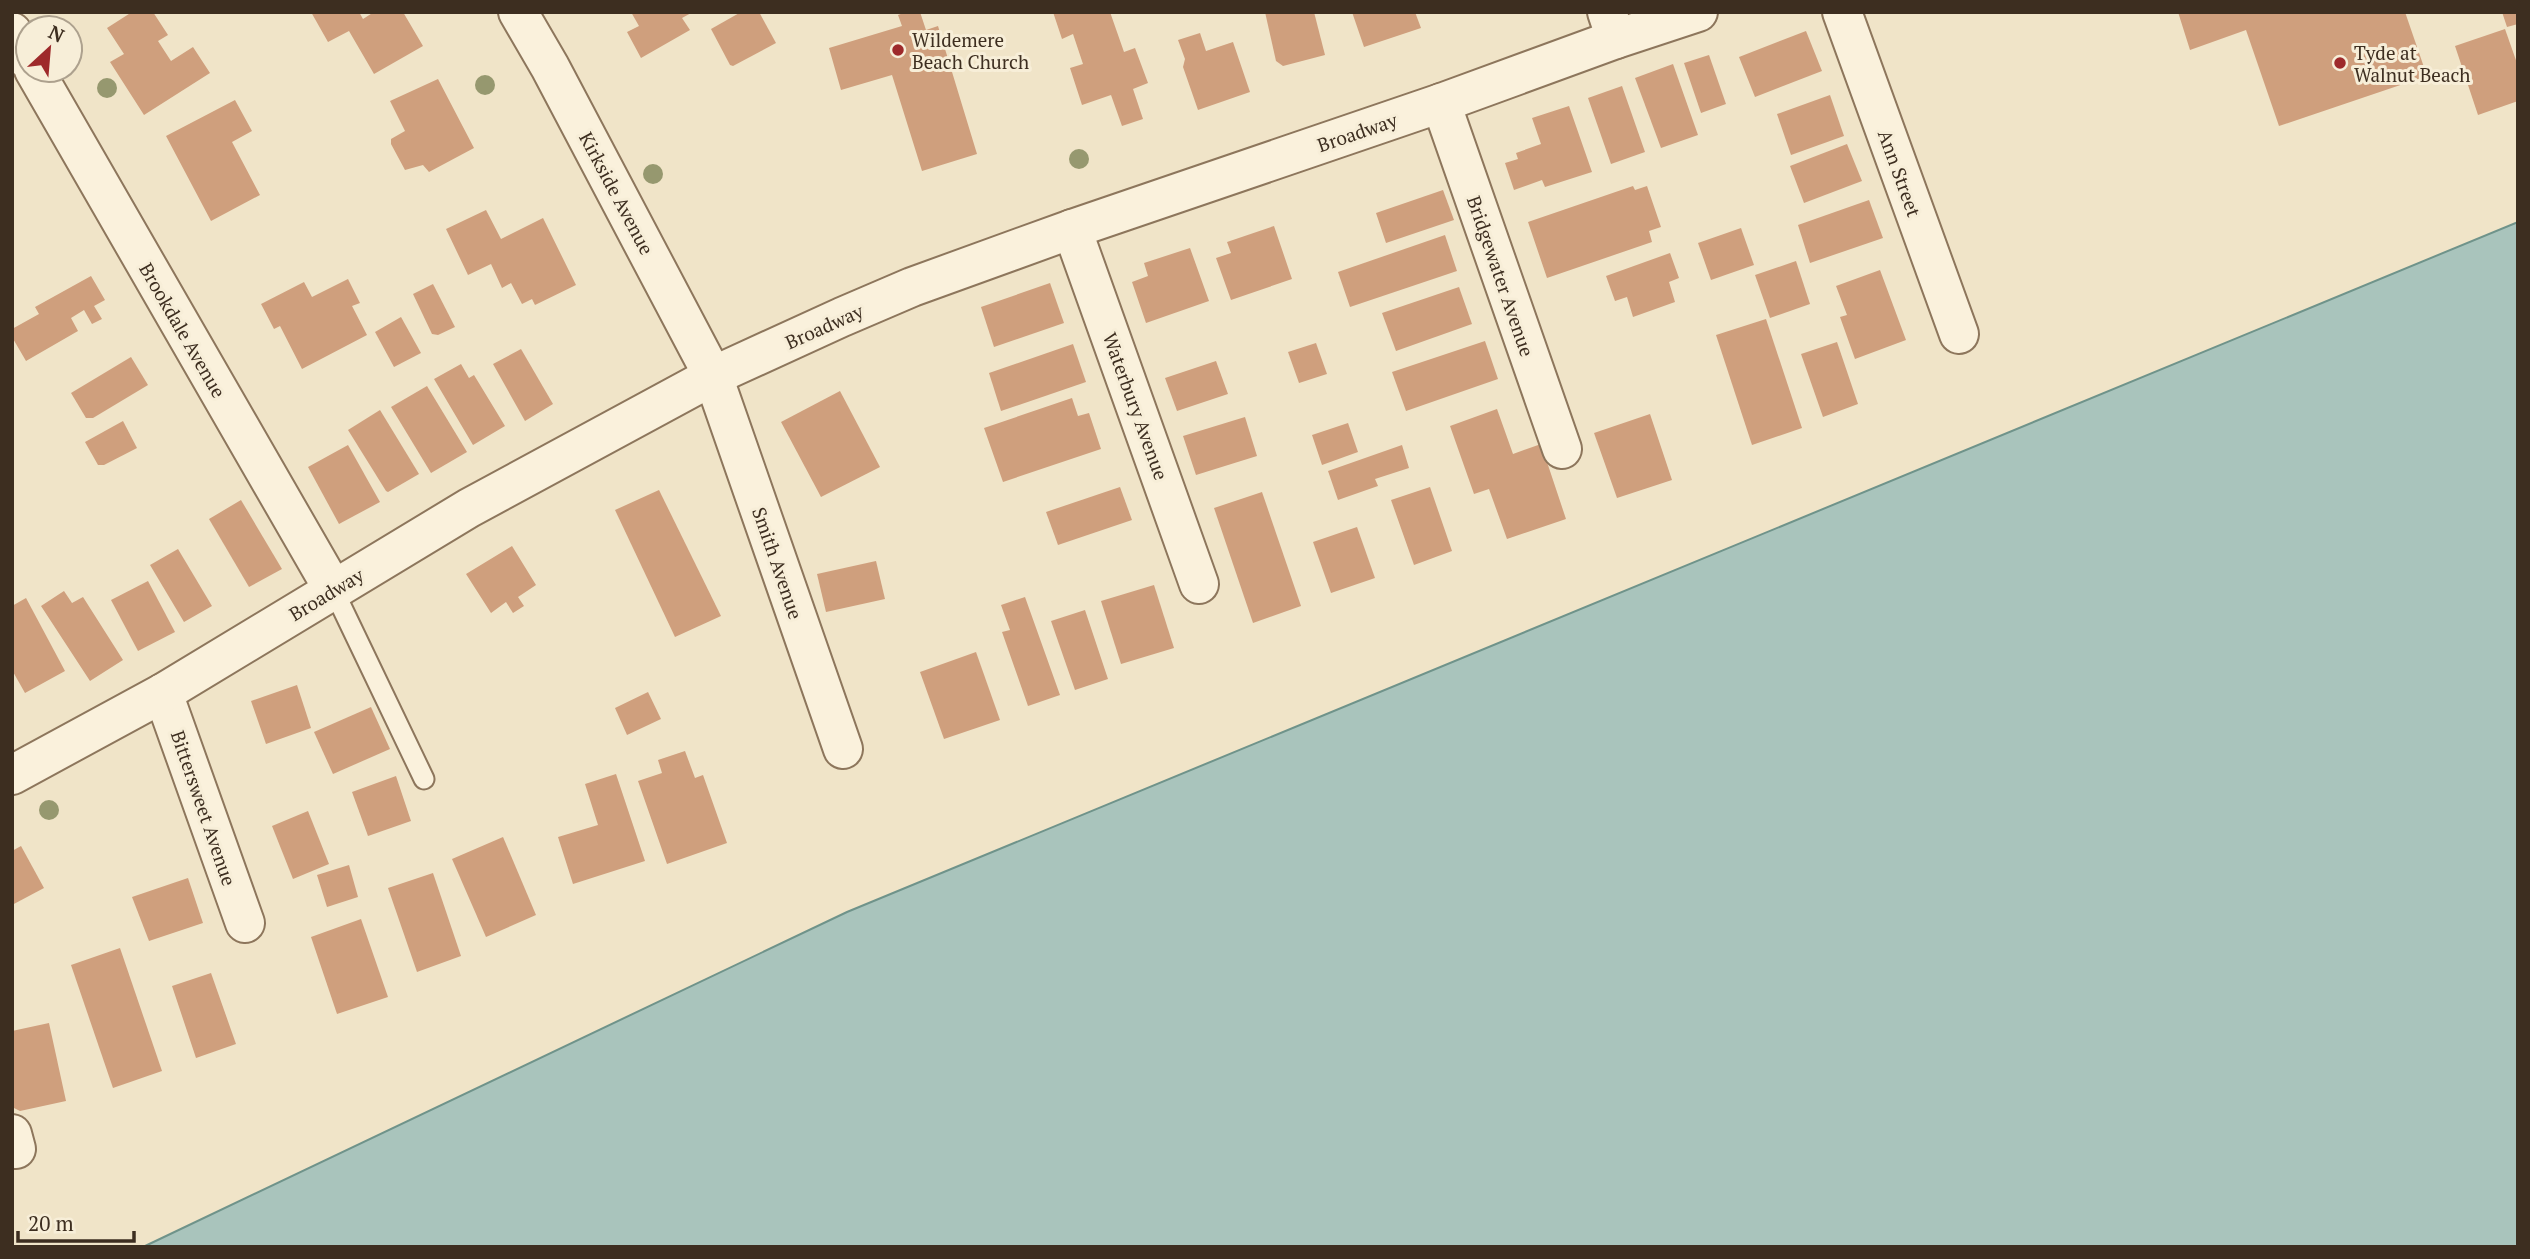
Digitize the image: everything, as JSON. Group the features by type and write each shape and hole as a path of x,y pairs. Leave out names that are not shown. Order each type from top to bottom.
{"street":[{"name":"Kirkside Avenue","path":"518,12 550,67 713,376"},
{"name":"Broadway","path":"12,775 163,693 469,509 713,376 912,287 1441,103 1611,26 1698,12"},
{"name":"Ann Street","path":"1842,12 1959,334"},
{"name":"Brookdale Avenue","path":"42,84 334,589"},
{"name":"Bridgewater Avenue","path":"1441,103 1562,449"},
{"name":"Waterbury Avenue","path":"1073,229 1199,584"},
{"name":"Smith Avenue","path":"713,376 843,749"},
{"name":"Bittersweet Avenue","path":"163,693 244,923"}],"lane":[{"path":"334,589 425,779"}],"water":[{"path":"2518,222 2518,1247 143,1247 847,912"}],"building":[{"path":"132,12 153,12 168,35 158,41 171,61 193,47 210,73 144,115 110,62 124,54 107,28"},
{"path":"311,12 359,12 363,19 374,12 403,12 423,46 374,74 349,31 328,42"},
{"path":"631,12 693,12 682,18 690,30 641,58 627,32 639,26"},
{"path":"741,12 759,12 776,43 733,66 711,29"},
{"path":"920,12 926,30 938,26 977,154 922,171 892,75 841,90 829,48 902,26 898,15"},
{"path":"1053,12 1110,12 1124,52 1135,48 1148,83 1133,89 1143,119 1122,126 1111,95 1082,105 1070,68 1083,64 1073,34 1062,39"},
{"path":"1265,12 1314,12 1325,55 1283,66 1276,61"},
{"path":"1352,12 1415,12 1421,28 1364,47"},
{"name":"Tyde at Walnut Beach","path":"2178,12 2405,12 2427,76 2279,126 2246,30 2190,50"},
{"path":"2502,12 2518,12 2518,24 2507,27"},
{"path":"2505,29 2518,66 2518,101 2478,115 2455,46"},
{"path":"1806,31 1822,71 1755,97 1739,57"},
{"path":"1200,33 1206,51 1233,42 1250,92 1198,110 1183,67 1185,59 1178,40"},
{"path":"1709,55 1726,104 1701,113 1684,63"},
{"path":"1673,64 1698,135 1661,148 1635,78"},
{"path":"438,79 474,148 429,172 423,165 405,170 391,139 405,131 390,101"},
{"path":"1622,86 1645,152 1611,164 1588,98"},
{"path":"1830,95 1844,136 1791,155 1777,114"},
{"path":"235,100 252,131 232,142 260,195 211,221 166,136"},
{"path":"1569,106 1592,172 1545,187 1542,180 1514,190 1505,163 1518,159 1516,153 1541,144 1532,118"},
{"path":"1847,144 1862,181 1804,203 1790,166"},
{"path":"1633,186 1635,190 1647,186 1661,227 1649,231 1652,242 1547,278 1528,222"},
{"path":"1443,190 1454,220 1386,243 1376,213"},
{"path":"1869,200 1883,238 1810,263 1798,225"},
{"path":"486,210 501,239 543,218 576,285 535,305 532,299 522,304 511,283 502,288 491,264 468,275 446,229"},
{"path":"1274,226 1292,279 1231,300 1216,258 1231,253 1227,242"},
{"path":"1741,228 1754,265 1711,280 1698,243"},
{"path":"1445,235 1457,271 1350,307 1338,272"},
{"path":"1190,248 1209,301 1146,323 1132,282 1148,276 1144,263"},
{"path":"1670,253 1679,278 1669,282 1675,302 1633,317 1627,297 1615,301 1606,276"},
{"path":"1796,261 1810,304 1770,318 1755,275"},
{"path":"1880,270 1906,340 1855,359 1840,317 1847,315 1836,286"},
{"path":"91,276 105,300 94,306 102,319 92,324 84,310 71,318 78,331 26,361 12,337 12,329 39,314 35,307"},
{"path":"348,279 360,303 352,306 367,335 302,369 280,326 274,329 261,304 304,282 312,297"},
{"path":"1050,283 1064,323 994,347 981,307"},
{"path":"433,284 455,327 438,335 432,334 413,294"},
{"path":"1459,287 1472,324 1396,351 1382,313"},
{"path":"401,317 421,353 394,367 375,332"},
{"path":"1766,319 1802,428 1752,445 1716,335"},
{"path":"1485,341 1498,379 1406,411 1392,372"},
{"path":"1837,342 1858,404 1823,417 1801,354"},
{"path":"1316,343 1327,374 1299,383 1288,352"},
{"path":"1073,344 1086,382 1001,411 989,373"},
{"path":"521,349 553,404 525,421 493,364"},
{"path":"131,357 148,385 93,418 86,418 71,393"},
{"path":"1216,361 1228,394 1177,411 1165,378"},
{"path":"461,364 469,378 474,375 505,426 473,445 434,379"},
{"path":"427,386 467,452 431,473 391,407"},
{"path":"840,391 880,467 821,497 781,422"},
{"path":"1072,398 1078,416 1089,413 1101,449 1003,482 984,428"},
{"path":"1497,409 1513,454 1541,444 1566,519 1507,539 1489,489 1474,494 1450,426"},
{"path":"380,410 419,474 388,492 348,430"},
{"path":"1650,414 1672,480 1617,498 1594,433"},
{"path":"1245,417 1257,456 1196,475 1183,436"},
{"path":"123,421 137,448 104,465 98,465 85,442"},
{"path":"1348,423 1358,452 1322,465 1312,435"},
{"path":"348,445 380,502 339,524 308,467"},
{"path":"1402,445 1409,468 1375,479 1378,486 1338,500 1328,471"},
{"path":"1120,487 1132,520 1058,545 1046,512"},
{"path":"1430,487 1452,551 1414,565 1391,500"},
{"path":"659,490 721,616 675,637 615,510"},
{"path":"1262,492 1301,606 1253,623 1214,508"},
{"path":"241,500 282,569 249,587 209,519"},
{"path":"1357,527 1375,578 1331,593 1313,542"},
{"path":"512,546 536,585 518,597 524,606 513,613 506,602 491,613 466,574"},
{"path":"178,549 212,606 184,622 150,565"},
{"path":"876,561 885,599 826,612 817,574"},
{"path":"148,581 175,632 138,651 111,600"},
{"path":"1154,585 1174,648 1121,664 1101,601"},
{"path":"64,591 72,603 83,597 123,660 90,681 41,606"},
{"path":"1025,597 1060,695 1028,706 1002,632 1010,630 1001,605"},
{"path":"26,598 65,671 25,693 12,670 12,606"},
{"path":"1085,610 1108,679 1075,690 1051,621"},
{"path":"976,652 1000,720 944,739 920,672"},
{"path":"297,685 311,728 266,744 251,701"},
{"path":"648,692 661,719 627,735 615,708"},
{"path":"371,707 390,749 333,774 314,732"},
{"path":"685,751 695,778 703,775 727,843 667,864 638,781 662,773 658,760"},
{"path":"616,774 645,861 573,884 558,837 598,825 585,784"},
{"path":"396,776 411,821 368,836 352,792"},
{"path":"308,811 329,864 293,879 272,826"},
{"path":"503,837 536,915 486,937 452,859"},
{"path":"21,846 44,888 12,905 12,851"},
{"path":"349,865 358,897 327,907 317,875"},
{"path":"433,873 461,956 417,972 388,888"},
{"path":"188,878 203,923 149,941 132,897"},
{"path":"361,919 388,997 337,1014 311,937"},
{"path":"120,948 162,1071 113,1088 71,965"},
{"path":"211,973 236,1044 196,1058 172,986"},
{"path":"49,1023 66,1101 20,1111 14,1108 12,1098 12,1031"}],"place":[{"name":"Wildemere Beach Church","path":"898,50"},
{"name":"Tyde at Walnut Beach","path":"2340,63"}]}
